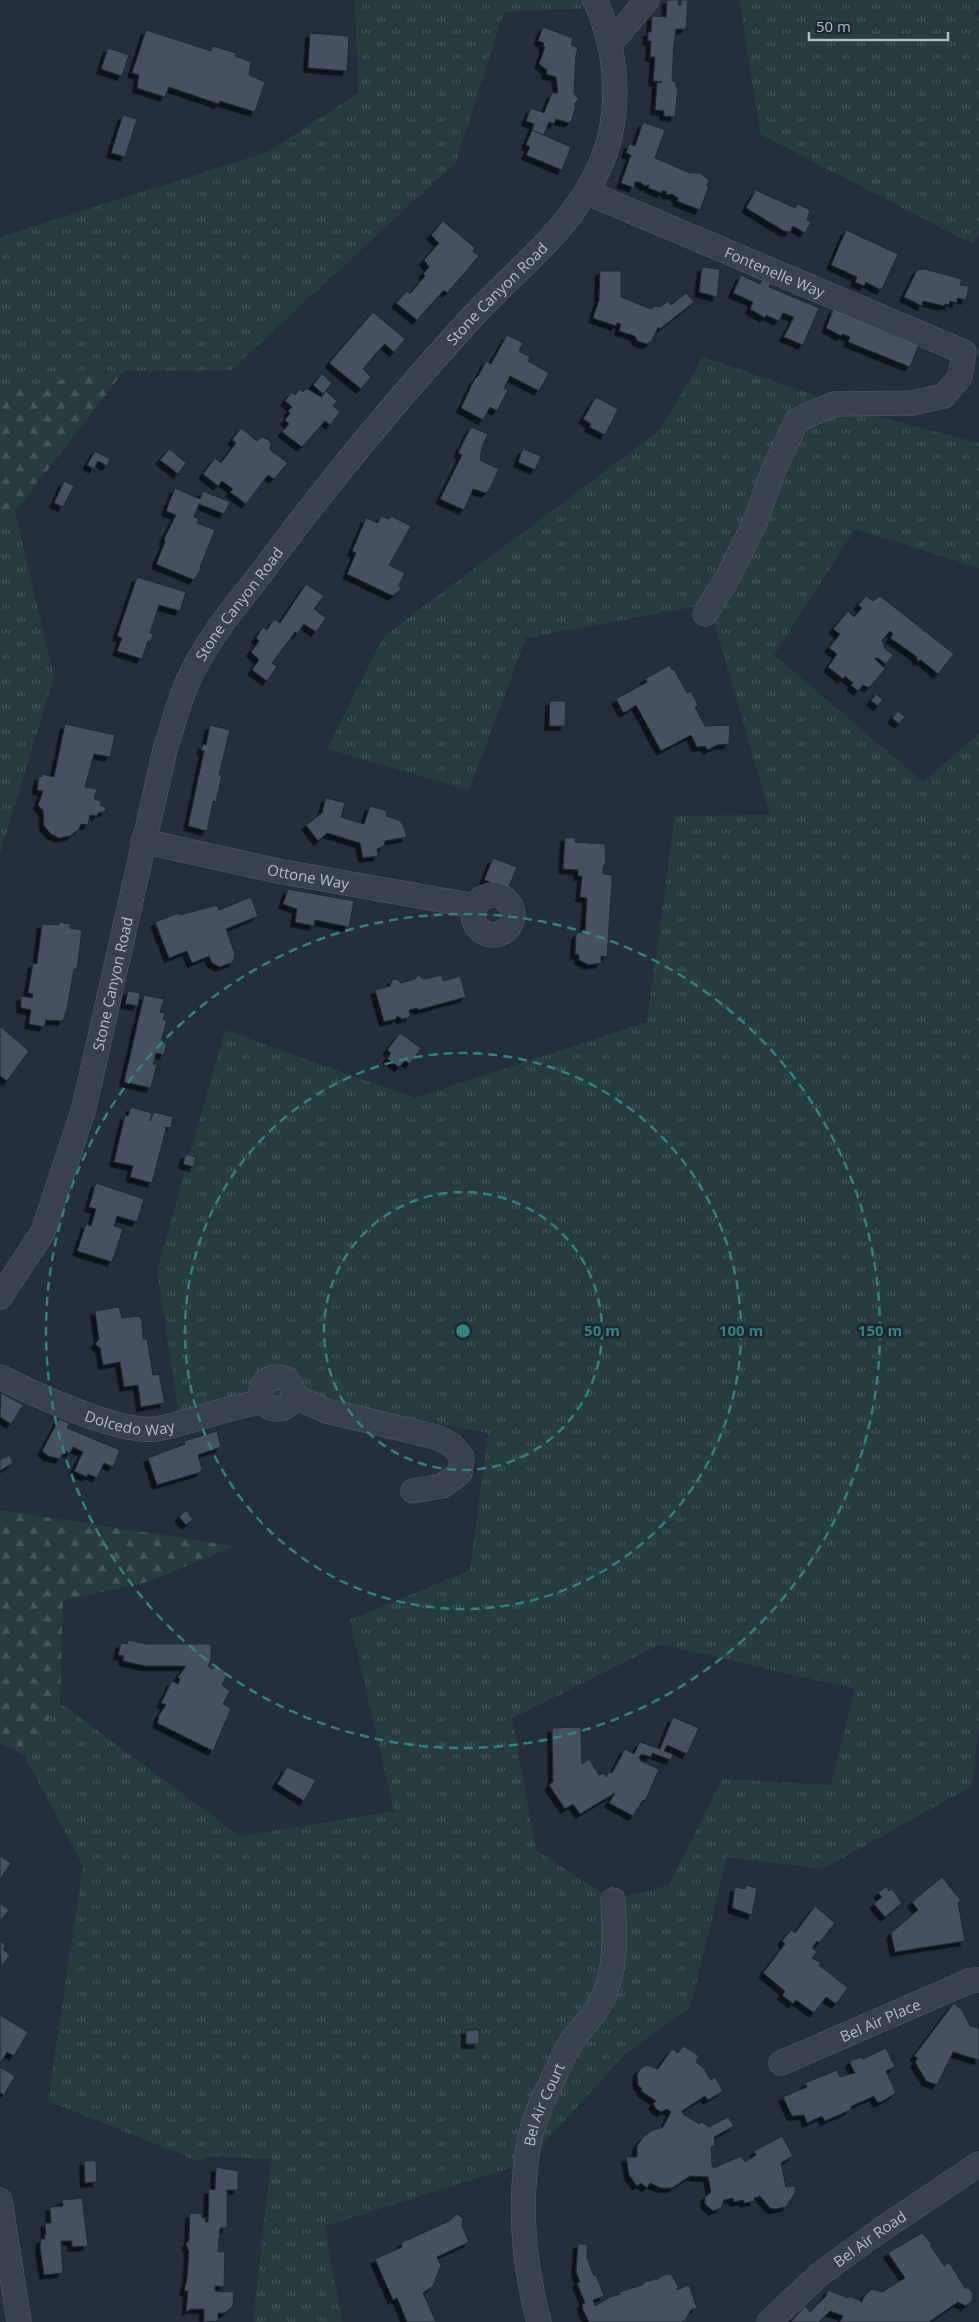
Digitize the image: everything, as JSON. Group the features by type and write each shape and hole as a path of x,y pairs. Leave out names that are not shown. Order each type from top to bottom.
{"street":[{"name":"Stone Canyon Road","path":"0,1297 42,1232 84,1108 143,841 180,702 195,665 214,636 324,489 401,394 481,308 549,242 568,220 586,192 599,168 610,141 615,78 610,43 595,0"},
{"path":"610,43 647,0"},
{"name":"Fontenelle Way","path":"586,192 964,352 960,376 944,396 911,403 834,404 797,420 774,468 755,522 727,579 705,614"},
{"name":"Ottone Way","path":"143,841 278,871 475,906"},
{"name":"Dolcedo Way","path":"0,1377 41,1397 129,1427 154,1429 238,1405 263,1402 272,1409 280,1409 289,1403 293,1396 327,1411 413,1430 451,1444 462,1457 460,1473 442,1486 413,1492"},
{"name":"Bel Air Court","path":"539,2322 529,2287 524,2245 523,2187 530,2136 551,2083 571,2042 598,2007 612,1972 615,1937 613,1900"},
{"name":"Bel Air Place","path":"781,2063 972,1980 979,1980"},
{"name":"Bel Air Road","path":"769,2322 819,2275 879,2231 979,2164"},
{"path":"0,2200 19,2322"}],"green space":[{"path":"355,0 595,0 599,8 504,12 456,162 231,370 124,371 0,389 0,237 268,152 358,93"},
{"path":"739,0 979,0 979,8 974,14 979,18 979,231 973,244 761,135"},
{"path":"703,357 878,417 979,443 979,568 855,529 774,655 923,782 979,734 979,1724 972,1786 823,1869 727,1857 690,2008 626,2053 526,2163 325,2226 342,2322 253,2322 271,2159 211,2156 198,2161 48,2101 83,1866 24,1755 60,1703 240,1836 394,1811 350,1620 470,1570 488,1433 293,1396 289,1403 280,1409 180,1423 157,1270 225,1030 415,1098 647,1022 675,816 770,815 709,604 526,638 469,790 327,749 384,636 659,431","holes":["661,1644 855,1689 831,1785 722,1779 669,1885 613,1900 536,1850 512,1719"]},
{"path":"124,371 15,512 0,518 0,389"},
{"path":"15,512 54,677 0,854 0,518"},
{"path":"0,1510 235,1546 148,1582 63,1600 60,1703 24,1755 0,1743"}],"building":[{"path":"667,0 679,0 678,5 681,5 681,0 688,0 686,29 676,29 674,44 672,81 676,82 676,87 678,87 675,117 664,116 664,111 655,110 657,83 662,82 653,81 655,57 650,57 651,41 648,41 648,32 651,32 652,16 666,17"},
{"path":"543,27 573,38 571,45 578,48 574,93 579,99 574,104 576,105 572,120 569,123 556,119 554,124 549,122 544,135 532,130 534,124 526,121 531,108 544,113 552,93 558,93 556,77 546,74 547,70 539,64 545,47 543,46 544,43 538,41"},
{"path":"146,30 211,51 213,46 236,53 235,56 251,62 249,75 265,82 255,112 220,101 219,104 169,87 165,97 137,88 139,75 132,73"},
{"path":"310,33 349,36 347,71 308,68"},
{"path":"108,48 129,55 122,76 101,69"},
{"path":"123,115 137,119 125,157 111,153"},
{"path":"643,122 665,130 655,158 690,173 700,173 709,180 707,186 709,186 700,210 677,201 678,198 672,194 668,195 666,194 667,192 662,190 662,193 648,188 649,185 645,186 640,182 635,182 634,188 621,183 631,155 626,153 629,144 635,146"},
{"path":"532,130 571,147 562,170 526,155 530,147 526,145"},
{"path":"756,190 795,208 798,204 810,210 807,220 811,222 805,233 793,226 790,232 784,231 746,208"},
{"path":"443,221 475,248 473,251 479,256 447,293 444,290 417,320 396,303 407,291 410,294 425,276 423,274 429,267 424,260 439,243 431,235"},
{"path":"846,230 898,254 882,289 866,282 864,286 855,282 857,277 831,265"},
{"path":"702,267 720,269 717,297 699,292"},
{"path":"924,269 962,279 960,285 969,286 966,300 957,298 957,303 950,301 949,305 945,304 944,306 923,301 922,306 904,297 917,270"},
{"path":"600,271 621,271 621,297 651,309 655,306 660,307 668,301 671,305 686,293 694,302 660,329 658,327 652,341 647,344 637,341 635,336 619,331 621,324 617,323 616,326 593,318 599,300"},
{"path":"741,275 760,284 762,280 771,283 769,287 819,308 803,345 784,337 794,317 783,313 779,321 766,315 765,318 750,309 753,302 733,293"},
{"path":"834,308 919,344 910,367 848,342 850,337 842,334 841,336 826,328"},
{"path":"373,312 405,339 394,352 385,344 377,352 363,369 371,377 361,389 329,363"},
{"path":"507,335 523,343 519,351 530,357 528,361 549,373 539,391 510,376 504,388 508,390 497,411 490,407 483,420 461,408 474,380 479,375 486,361 491,364"},
{"path":"322,374 332,383 323,394 313,385"},
{"path":"306,388 321,397 326,391 337,401 333,406 340,412 330,425 325,421 302,447 282,432 289,424 285,420 290,413 288,411 292,407 285,401 292,392 295,395 300,389 303,392"},
{"path":"596,397 618,409 605,435 589,427 591,424 583,419"},
{"path":"471,427 488,434 482,447 480,460 499,469 486,493 473,489 464,510 440,499 462,455 458,453"},
{"path":"241,428 257,441 262,437 269,440 271,444 270,450 288,463 274,479 268,475 246,504 230,492 233,489 222,481 218,486 203,474 215,458 221,463 236,443 232,440"},
{"path":"169,449 186,463 178,474 160,460"},
{"path":"523,449 541,456 535,470 518,462"},
{"path":"95,451 110,459 107,466 98,461 94,469 87,465"},
{"path":"64,481 74,486 63,507 54,503"},
{"path":"175,488 200,499 203,491 230,502 224,514 199,504 194,517 199,519 197,523 215,530 200,567 201,569 194,580 156,564 165,542 164,539 176,515 166,511"},
{"path":"381,516 389,519 391,516 411,526 389,565 405,573 399,585 401,589 393,596 347,574 356,553 352,551 366,518 378,523"},
{"path":"137,577 186,592 180,611 159,605 150,633 153,634 151,641 148,641 142,659 117,651 122,638 117,636"},
{"path":"306,584 324,596 314,609 326,618 316,632 304,624 297,634 295,632 272,663 277,666 267,681 252,670 259,660 251,652 259,641 256,638 263,627 267,630 274,619 280,623"},
{"path":"866,596 873,601 880,596 954,654 938,674 921,660 918,661 916,656 890,638 893,634 890,631 882,640 885,649 893,655 886,664 878,658 874,658 885,669 869,688 863,685 858,691 845,676 843,679 828,667 837,654 829,648 840,634 833,629 848,611 854,617 862,608 858,605"},
{"path":"670,665 687,693 691,691 698,705 695,707 705,726 730,725 729,744 717,745 708,750 705,746 697,747 691,735 661,751 636,705 623,712 616,699 647,682 645,679"},
{"path":"876,694 883,700 878,706 871,701"},
{"path":"550,701 566,701 565,726 549,726"},
{"path":"898,711 905,717 899,724 892,718"},
{"path":"65,724 115,735 110,757 94,754 85,787 97,789 94,799 101,801 100,805 105,807 106,811 98,813 97,816 90,815 88,825 81,824 79,829 70,836 59,838 51,834 44,826 43,811 38,805 43,791 37,790 39,776 42,777 43,774 54,777"},
{"path":"210,725 230,730 219,775 222,775 216,802 213,801 207,831 188,826 204,751 201,750 203,744 206,745"},
{"path":"326,798 345,803 341,817 364,824 370,806 387,811 386,816 399,820 403,825 407,837 385,841 384,846 377,849 378,856 363,858 360,843 327,833 318,841 306,825 322,813"},
{"path":"565,837 576,838 575,842 605,844 606,863 603,866 603,874 612,875 612,881 607,957 601,956 601,963 589,965 579,960 579,955 575,954 576,935 579,932 585,933 587,898 580,897 582,876 578,876 578,870 563,869"},
{"path":"493,858 517,867 508,889 484,880"},
{"path":"288,889 354,901 349,927 315,920 314,926 295,922 297,909 283,904"},
{"path":"251,897 258,916 226,929 235,954 233,962 220,967 212,963 209,956 192,963 187,951 169,958 155,922 179,913 180,915 217,905 219,910"},
{"path":"59,922 70,924 70,928 82,930 77,969 74,969 67,1009 63,1021 46,1020 44,1027 29,1024 31,1010 21,1008 21,996 32,998 33,994 28,993 33,963 37,964 42,924 59,925"},
{"path":"418,975 424,979 442,975 443,981 460,976 466,997 418,1010 417,1008 409,1010 410,1017 402,1019 397,1016 396,1019 384,1022 375,990 390,986 392,980 397,979 401,983 415,979"},
{"path":"128,991 140,993 138,1006 125,1004"},
{"path":"144,995 164,999 160,1012 165,1013 163,1020 167,1020 161,1042 167,1043 164,1055 156,1053 153,1064 157,1064 151,1088 124,1082"},
{"path":"0,1026 29,1051 7,1081 0,1076"},
{"path":"400,1033 421,1048 410,1064 405,1061 399,1067 387,1059 391,1053 387,1050"},
{"path":"131,1107 152,1113 150,1121 154,1112 173,1117 171,1128 165,1127 152,1183 130,1177 133,1166 114,1162 125,1115 128,1116"},
{"path":"186,1154 196,1157 194,1167 183,1164"},
{"path":"96,1183 144,1199 137,1222 117,1216 114,1226 123,1229 112,1262 77,1251 86,1224 91,1226 96,1209 89,1207"},
{"path":"119,1307 122,1318 139,1316 142,1320 143,1339 147,1339 153,1375 159,1374 165,1403 141,1407 138,1385 124,1387 120,1362 103,1365 100,1348 95,1344 99,1339 95,1311"},
{"path":"1,1393 23,1405 11,1424 0,1417"},
{"path":"59,1419 69,1423 67,1428 120,1450 113,1467 104,1463 97,1478 88,1474 87,1477 74,1471 83,1452 73,1447 70,1453 64,1451 60,1459 48,1456 42,1451"},
{"path":"217,1431 221,1447 198,1455 202,1469 201,1472 157,1485 148,1458 185,1444 184,1441"},
{"path":"9,1455 13,1463 0,1471 0,1458 1,1460"},
{"path":"186,1510 193,1519 186,1525 179,1517"},
{"path":"128,1640 146,1644 211,1644 211,1660 208,1666 212,1669 217,1666 224,1670 226,1677 222,1685 230,1691 223,1704 230,1708 230,1711 213,1751 157,1723 158,1717 166,1705 161,1703 172,1681 178,1684 180,1680 178,1677 186,1666 145,1666 123,1661 124,1656 118,1655 121,1643 127,1644"},
{"path":"673,1717 699,1728 687,1754 667,1745 664,1751 673,1754 671,1760 652,1753 651,1757 641,1754 639,1758 641,1761 659,1769 645,1801 643,1800 633,1816 609,1803 615,1793 580,1814 573,1804 565,1809 549,1785 553,1782 552,1728 581,1727 582,1764 589,1759 599,1775 604,1773 606,1777 609,1772 612,1773 625,1749 634,1754 640,1742 660,1749"},
{"path":"287,1767 316,1780 304,1801 277,1784"},
{"path":"0,1856 11,1863 0,1880"},
{"path":"942,1877 962,1902 958,1902 965,1941 895,1952 891,1933 918,1910 912,1902"},
{"path":"746,1885 757,1888 752,1915 732,1908 735,1887 745,1889"},
{"path":"886,1887 889,1891 892,1889 902,1903 885,1917 874,1904 882,1897 878,1893"},
{"path":"0,1903 9,1910 0,1921"},
{"path":"815,1906 835,1923 819,1943 817,1941 812,1948 817,1952 812,1958 821,1963 819,1965 848,1988 836,2004 826,1997 814,2013 796,2000 793,2004 782,1995 785,1991 763,1973 785,1944 782,1941 791,1930 795,1933"},
{"path":"0,1941 6,1946 3,1949 10,1955 1,1967"},
{"path":"954,2003 962,2010 970,2026 979,2028 979,2060 953,2052 937,2085 926,2081 915,2062 918,2058 914,2056"},
{"path":"0,2015 28,2032 14,2056 7,2052 0,2064"},
{"path":"466,2030 479,2030 479,2044 466,2044"},
{"path":"683,2046 699,2056 696,2062 707,2071 705,2071 711,2080 715,2077 723,2091 708,2100 705,2096 682,2111 683,2114 699,2124 702,2122 709,2127 728,2117 734,2126 714,2137 715,2146 711,2147 712,2166 714,2168 741,2156 745,2162 756,2155 754,2151 782,2136 793,2156 781,2163 786,2187 795,2186 795,2193 786,2207 770,2208 760,2196 754,2198 755,2201 744,2203 744,2200 734,2202 733,2198 724,2200 721,2208 713,2211 705,2204 705,2197 711,2192 708,2177 690,2176 672,2188 661,2188 650,2183 647,2188 641,2183 637,2186 629,2175 626,2157 637,2157 637,2146 643,2137 653,2130 663,2127 671,2112 667,2109 661,2112 656,2109 653,2104 656,2101 641,2091 642,2089 638,2085 637,2074 641,2068 647,2065 658,2069 672,2049 678,2053"},
{"path":"886,2048 895,2067 886,2071 896,2093 881,2102 877,2102 874,2096 852,2106 850,2110 825,2121 822,2116 807,2123 804,2115 792,2116 783,2097 807,2087 805,2083 837,2070 840,2077 855,2073 850,2063 852,2060 862,2057 863,2059"},
{"path":"0,2067 15,2076 4,2095 0,2093"},
{"path":"84,2161 96,2161 97,2182 85,2183"},
{"path":"216,2167 238,2171 238,2190 227,2190 227,2228 220,2228 218,2252 225,2252 224,2287 215,2286 215,2291 234,2292 233,2306 225,2313 218,2313 218,2321 204,2322 204,2309 191,2309 186,2312 188,2291 184,2291 189,2252 186,2244 189,2240 190,2213 202,2214 202,2218 206,2218 205,2222 208,2222 209,2189 215,2190"},
{"path":"82,2198 88,2246 72,2247 72,2241 61,2241 63,2273 44,2275 40,2246 41,2239 45,2239 44,2235 46,2235 45,2223 51,2223 50,2207 63,2206 62,2200"},
{"path":"457,2214 463,2219 462,2226 469,2242 437,2257 441,2265 433,2286 423,2293 436,2322 407,2322 397,2298 393,2300 375,2259 402,2247 401,2243 449,2221"},
{"path":"922,2233 932,2244 930,2245 944,2266 949,2262 965,2288 969,2288 973,2294 972,2301 966,2306 958,2302 929,2322 840,2322 843,2316 830,2311 819,2322 791,2322 805,2306 810,2312 826,2296 828,2290 848,2298 849,2296 861,2301 861,2303 865,2295 872,2289 882,2292 905,2278 888,2253"},
{"path":"578,2244 587,2244 587,2258 604,2296 593,2300 595,2306 610,2297 620,2294 619,2292 642,2285 654,2278 656,2280 663,2275 671,2274 678,2286 677,2290 688,2285 697,2308 691,2310 685,2321 681,2322 589,2322 583,2310 582,2304 585,2303 577,2283 580,2282 576,2272"}]}
